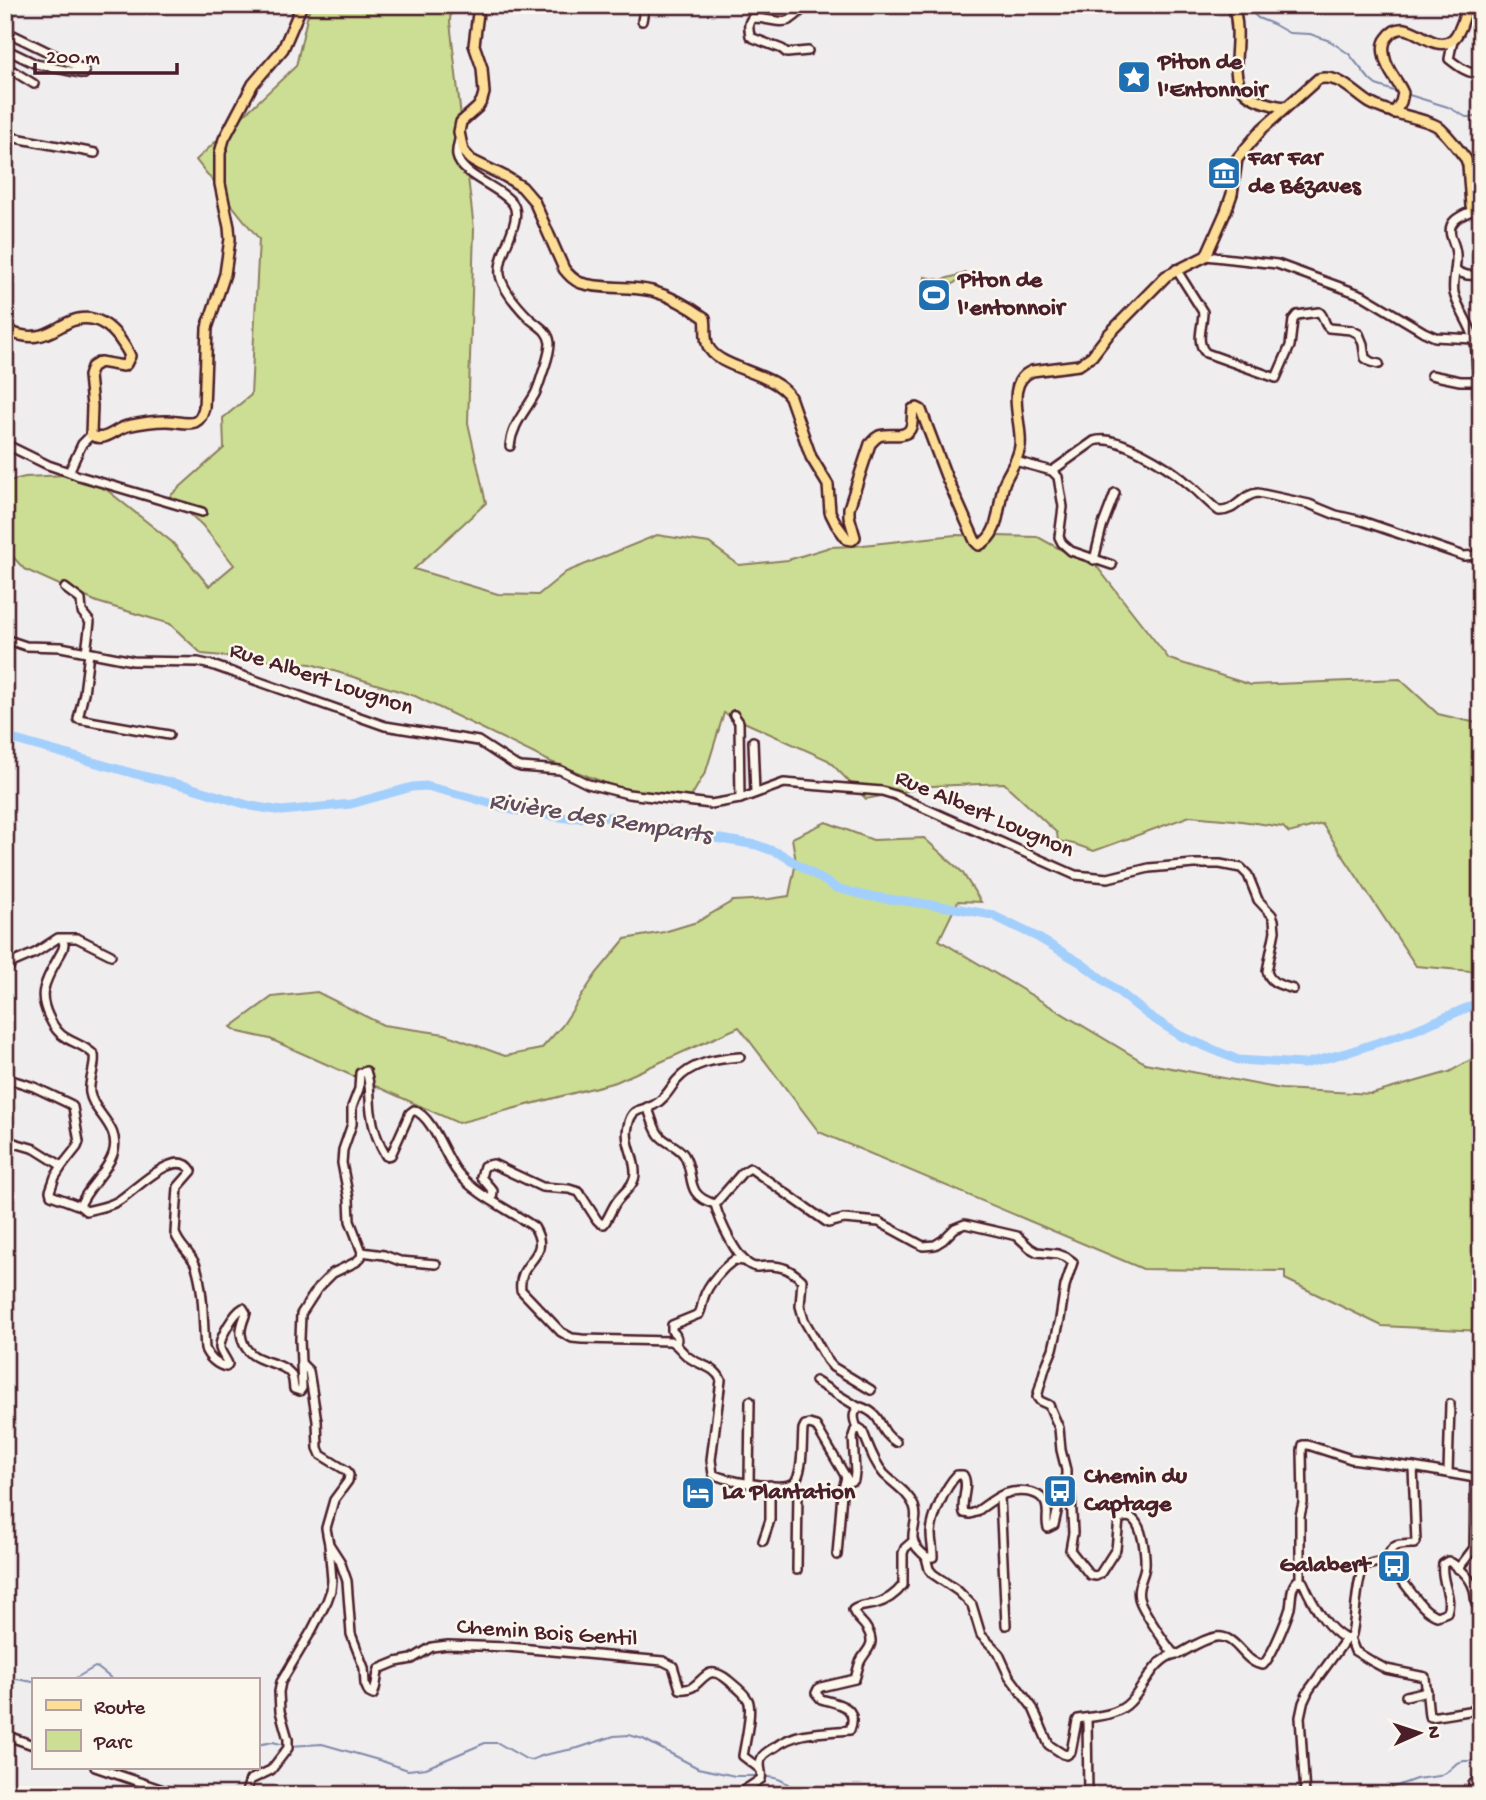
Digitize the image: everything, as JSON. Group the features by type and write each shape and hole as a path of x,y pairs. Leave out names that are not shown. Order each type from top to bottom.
{"main road":[{"path":"5,330 25,336 40,336 67,323 90,318 107,324 114,332 130,356 123,366 100,362 92,368 89,376 91,435 99,439 126,426 197,421 204,408 207,328 225,274 230,239 220,184 219,152 253,84 283,50 302,5"},
{"path":"480,5 474,45 482,68 484,93 478,107 461,122 458,132 463,151 471,160 506,177 529,193 564,269 571,277 590,285 653,291 697,312 705,318 707,344 712,352 786,390 811,457 828,485 830,512 847,539 852,540 855,537 849,508 870,444 881,435 902,435 907,432 911,428 913,409 917,408 921,410 952,491 975,541 979,545 983,543 991,534 1004,484 1020,450 1016,398 1019,380 1032,371 1079,365 1086,361 1166,276 1206,256 1232,194 1237,159 1285,107 1318,79 1328,77 1371,104 1435,125 1466,159 1471,206 1477,208"},
{"path":"1233,5 1238,30 1236,68 1240,86 1259,102 1285,107"},
{"path":"1396,111 1403,97 1388,69 1383,43 1391,33 1399,29 1407,29 1436,43 1453,40 1468,5"}],"street":[{"path":"642,21 645,5"},
{"path":"807,5 790,21 780,23 752,18 748,28 753,38 787,53 807,51"},
{"path":"5,31 85,72 84,74 36,64 5,49"},
{"path":"1453,40 1449,59 1470,73 1481,74"},
{"path":"5,66 34,84"},
{"path":"5,136 95,153"},
{"path":"459,139 457,159 463,167 502,192 517,211 503,252 501,278 509,294 530,319 547,333 550,341 549,355 537,390 517,422 509,446"},
{"path":"1431,375 1479,384 1476,371 1476,338 1457,303 1454,291 1456,250 1450,236 1450,227 1456,218 1477,208"},
{"path":"1206,256 1277,264 1362,295 1435,337 1476,338"},
{"path":"1176,270 1203,312 1199,341 1206,353 1276,378 1290,346 1293,320 1297,315 1319,312 1329,328 1351,330 1359,334 1365,358 1379,363"},
{"path":"1455,271 1481,276"},
{"path":"69,472 82,444 91,435"},
{"path":"1052,471 1094,441 1115,441 1171,470 1219,511 1231,510 1252,493 1258,493 1309,504 1336,516 1362,521 1464,556 1478,555 1481,549"},
{"path":"5,444 48,465 79,476 202,512"},
{"path":"1015,461 1052,471 1058,477 1063,507 1059,537 1062,543 1071,551 1112,565"},
{"path":"1094,560 1102,527 1115,493"},
{"path":"65,588 81,600 82,612 90,622 84,693 78,719 169,735"},
{"name":"Rue Albert Lougnon","path":"5,639 26,646 61,647 133,661 198,662 212,665 386,726 478,741 515,765 560,770 588,783 628,794 711,804 740,799 784,783 882,791 1075,875 1108,878 1149,868 1194,864 1220,863 1241,868 1248,875 1258,900 1274,920 1275,930 1267,971 1269,977 1272,981 1293,989"},
{"path":"734,715 739,722 740,799"},
{"path":"753,741 755,793"},
{"path":"5,970 14,962 58,938 77,938 111,955"},
{"path":"61,939 63,948 43,995 47,1013 54,1028 65,1038 86,1047 94,1055 89,1091 108,1124 114,1147 106,1167 80,1206"},
{"path":"492,1199 493,1191 483,1181 481,1172 484,1166 493,1164 542,1187 579,1192 600,1223 604,1224 634,1179 635,1170 628,1144 627,1127 636,1110 651,1107 661,1100 683,1074 714,1060 740,1057"},
{"path":"5,1078 34,1087 73,1107 79,1142 51,1186 51,1195 86,1211 117,1202 170,1165 187,1165 192,1171 178,1187 175,1233 196,1268 205,1349 208,1355 223,1366 228,1364 220,1346 233,1316 243,1308 246,1312 241,1334 247,1348 258,1359 287,1370 293,1377 296,1391 302,1388 299,1324 301,1314 318,1288 333,1273 361,1257 362,1252 350,1221 342,1163 343,1150 352,1124 352,1107 359,1089 360,1073 366,1071 371,1113 386,1156 391,1155 410,1113 414,1110 419,1112 429,1123 457,1172 475,1190 534,1227 539,1235 538,1254 522,1274 521,1290 561,1332 572,1338 582,1339 670,1340 689,1357 718,1373 721,1380 711,1460 713,1474 720,1478 750,1483 786,1486 794,1483 799,1473 803,1429 809,1424 816,1426 849,1482 855,1477 852,1441 853,1433 857,1429"},
{"path":"647,1107 660,1136 682,1152 690,1181 698,1195 715,1204"},
{"path":"11,1142 35,1149 62,1166"},
{"path":"715,1204 742,1173 750,1168 828,1223 844,1219 879,1222 923,1246 934,1245 955,1228 965,1224 1017,1236 1037,1252 1058,1254 1073,1262 1065,1286 1053,1349 1037,1397 1049,1405 1057,1420 1066,1470 1066,1490 1060,1499 1054,1525 1048,1528 1046,1526 1048,1511 1045,1502 1034,1492 1007,1493 976,1512 964,1513 962,1508 966,1481 962,1475 957,1475 941,1502 932,1528 933,1557 926,1557"},
{"path":"715,1204 731,1245 750,1265 781,1266 802,1280 800,1306 804,1320 827,1360 833,1367 871,1390"},
{"path":"362,1252 384,1255 400,1261 436,1264"},
{"path":"676,1344 672,1325 699,1314 704,1296 717,1277 734,1260 746,1261"},
{"path":"249,1795 247,1789 250,1780 271,1770 289,1746 280,1711 281,1682 312,1630 331,1590 326,1528 334,1500 348,1481 349,1475 321,1455 318,1448 317,1421 309,1371 301,1363"},
{"path":"815,1381 858,1408 864,1407 873,1412 886,1435 896,1442"},
{"path":"750,1401 750,1483"},
{"path":"1448,1473 1450,1404"},
{"path":"857,1429 853,1416 858,1408"},
{"path":"857,1429 862,1430 874,1461 903,1491 915,1508 912,1542 914,1546 926,1557 933,1574 958,1591 972,1605 981,1635 998,1652 1009,1676 1033,1708 1049,1745 1063,1754 1071,1752 1078,1719 1105,1716 1119,1710 1130,1702 1152,1672 1171,1655 1220,1636 1234,1643 1251,1661 1264,1665 1269,1660 1285,1622 1293,1585 1300,1581"},
{"path":"1458,1569 1474,1548 1478,1478 1351,1459 1303,1445 1300,1581 1303,1582 1315,1608 1339,1635 1348,1638 1355,1651 1386,1669 1423,1675 1426,1679 1429,1716 1481,1709"},
{"path":"1385,1565 1395,1545 1416,1542 1413,1467"},
{"path":"837,1555 842,1493 846,1477"},
{"path":"794,1483 797,1487 797,1570"},
{"path":"763,1541 770,1520 770,1485"},
{"path":"1066,1490 1071,1495 1073,1533 1070,1550 1090,1575 1100,1574 1116,1549 1119,1520 1123,1517 1130,1518 1138,1523 1145,1557 1139,1601 1169,1648 1176,1654"},
{"path":"1000,1496 1006,1625"},
{"path":"741,1795 761,1779 760,1760 764,1754 783,1742 803,1734 850,1730 853,1720 851,1713 842,1705 821,1699 816,1693 821,1687 855,1679 860,1662 870,1646 869,1632 855,1617 853,1610 880,1602 900,1589 903,1585 903,1553 912,1542"},
{"name":"Chemin Bois Gentil","path":"329,1544 348,1581 351,1634 364,1668 365,1684 369,1693 373,1695 377,1688 376,1677 379,1669 412,1659 432,1647 448,1645 508,1647 663,1661 673,1666 680,1689 687,1690 708,1674 715,1673 723,1676 747,1697 750,1705 743,1756 760,1769"},
{"path":"1305,1795 1300,1717 1303,1703 1309,1690 1353,1630 1363,1570 1370,1564 1379,1562 1385,1565 1401,1578 1427,1610 1437,1616 1447,1612 1449,1606 1441,1572 1443,1564 1448,1561 1454,1563 1473,1587 1476,1604 1481,1608"},
{"path":"1406,1696 1427,1691"},
{"path":"1087,1718 1088,1795"},
{"path":"5,1735 32,1745"},
{"path":"101,1769 177,1795"},
{"path":"1473,1795 1473,1784 1481,1776"}],"green space":[{"path":"310,5 451,5 450,22 474,229 468,423 486,503 414,569 498,594 538,595 566,572 657,535 709,543 739,565 788,560 830,547 955,535 1038,537 1076,558 1087,554 1169,659 1251,685 1400,679 1438,714 1481,724 1481,972 1416,966 1322,824 1289,833 1283,827 1190,816 1094,851 1058,841 1057,833 1004,783 932,786 866,799 828,760 724,713 706,771 691,797 624,790 551,762 415,696 311,664 202,654 170,624 97,602 24,569 5,548 5,482 25,477 87,474 172,542 209,586 234,565 202,525 170,496 224,448 223,418 251,395 259,239 196,160 296,66"},
{"name":"Piton de l'entonnoir","path":"966,273 931,303 924,288 925,277 941,280"},
{"path":"826,822 873,840 924,838 962,872 981,902 958,901 939,940 1145,1063 1281,1089 1372,1094 1449,1072 1481,1054 1481,1331 1382,1326 1285,1279 1285,1271 1143,1269 819,1132 739,1027 616,1082 458,1123 270,1039 239,1032 231,1027 272,997 317,992 383,1025 445,1034 505,1056 541,1049 562,1026 596,974 625,939 664,932 697,922 733,901 789,896 796,862 792,838"}],"waterway":[{"path":"1244,5 1258,18 1289,33 1310,34 1330,41 1349,54 1376,85 1397,92"},
{"path":"1406,94 1448,107 1466,117 1481,117"},
{"name":"Rivière des Remparts","path":"5,737 251,806 282,811 351,804 412,787 426,786 512,810 567,818 612,817 678,832 757,845 781,854 836,888 867,896 992,915 1081,963 1148,1015 1181,1036 1238,1060 1304,1064 1412,1031 1481,1002"},
{"path":"76,1678 95,1667 111,1678"},
{"path":"5,1677 32,1682"},
{"path":"290,1746 322,1744 408,1770 426,1768 485,1743 498,1743 531,1760 614,1736 629,1735 643,1739 698,1768 735,1776 758,1776"},
{"path":"259,1745 273,1742 284,1745"},
{"path":"1372,1795 1416,1779 1439,1776 1457,1763 1472,1761 1481,1756"},
{"path":"767,1777 785,1782 800,1795"}],"place":[{"name":"Piton de l'Entonnoir","path":"1134,77"},
{"name":"Far Far de Bézaves","path":"1224,173"},
{"name":"Piton de l'entonnoir","path":"934,295"},
{"name":"Chemin du Captage","path":"1060,1491"},
{"name":"La Plantation","path":"698,1493"},
{"name":"Galabert","path":"1394,1566"}]}
